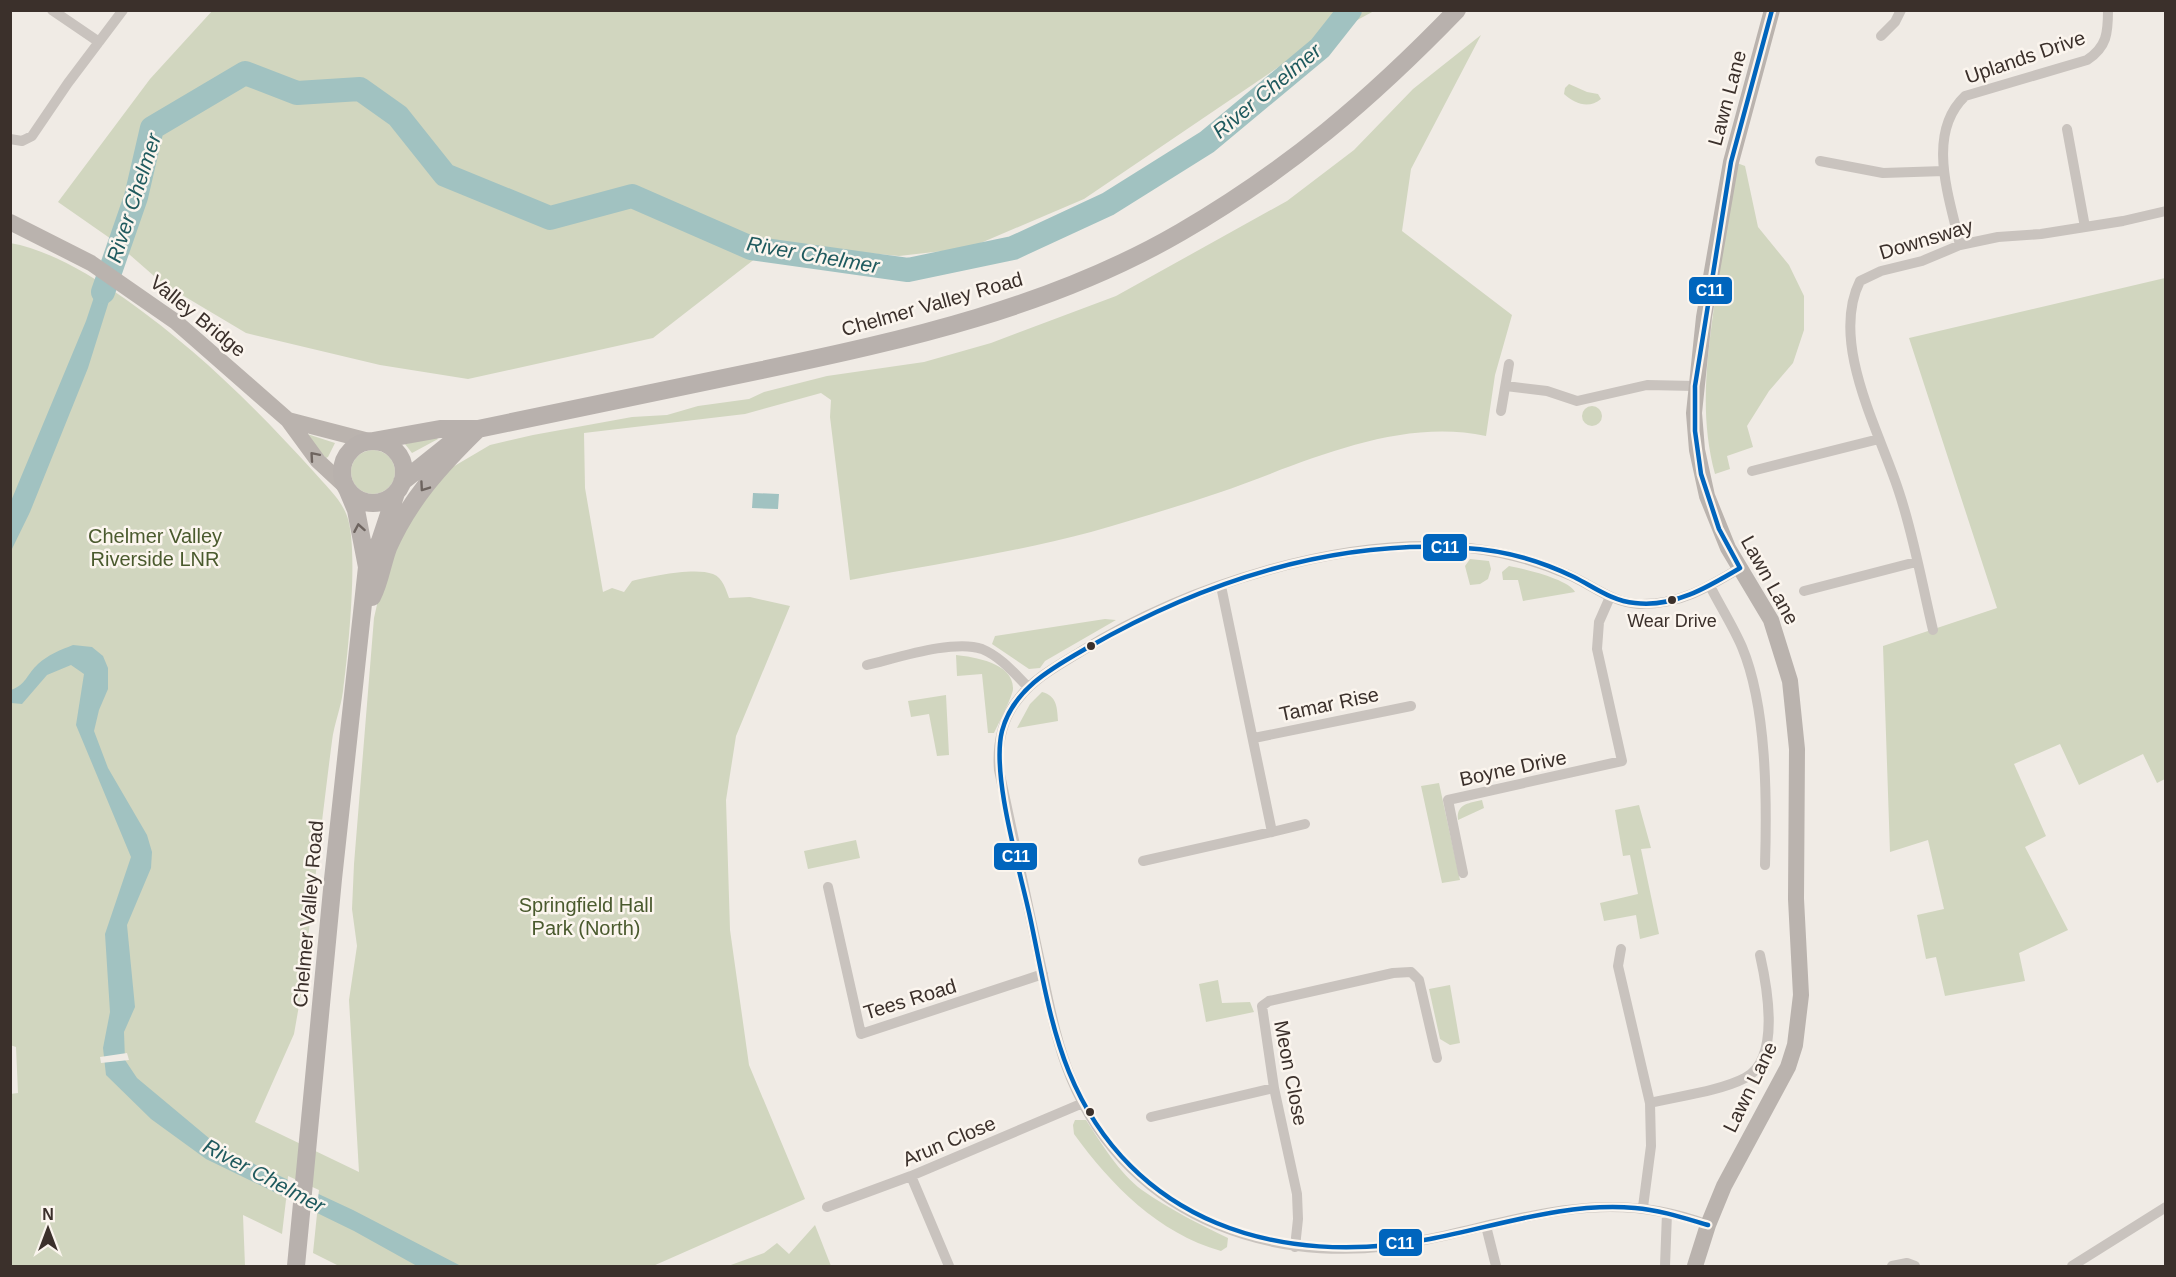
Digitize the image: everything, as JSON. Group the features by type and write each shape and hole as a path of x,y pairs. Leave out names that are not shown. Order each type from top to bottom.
{"main road":[{"name":"Chelmer Valley Road","path":"371,441 440,429 478,429 842,353 962,323 1039,297 1112,266 1179,233 1310,147 1367,98 1457,10"},
{"name":"Chelmer Valley Road","path":"367,567 380,541 399,487 434,454 478,429"},
{"path":"361,619 375,593 381,565 400,523 436,470 478,429"},
{"path":"371,441 387,445 398,454 404,467 399,487 385,501 372,503 358,500 347,489 342,470 346,457 356,446 371,441"},
{"name":"Chelmer Valley Road","path":"296,1266 367,567 356,510 347,489"}],"street":[{"path":"52,10 99,42"},
{"path":"10,139 22,141 32,136 123,10"},
{"name":"Lawn Lane","path":"1695,1266 1724,1186 1788,1067 1795,1045 1801,995 1797,899 1797,749 1790,681 1771,620 1719,529 1701,474 1695,431 1695,386 1704,317 1731,162 1772,10"},
{"path":"1881,36 1895,22 1901,10"},
{"name":"Uplands Drive","path":"1960,245 1944,171 1947,120 1957,104 1965,96 1980,90 2087,60 2105,45 2108,10"},
{"path":"2067,129 2085,227"},
{"path":"1820,161 1883,173 1944,171"},
{"name":"Downsway","path":"1933,630 1899,492 1879,439 1856,364 1851,339 1856,289 1860,281 1867,276 1922,261 1960,245 1998,237 2085,227 2166,211"},
{"name":"Valley Bridge","path":"10,222 91,263 176,322 288,420 318,461 347,489"},
{"path":"1501,411 1509,364"},
{"path":"1506,386 1547,391 1577,401 1647,385 1695,386"},
{"name":"Valley Bridge","path":"288,420 371,441"},
{"path":"1752,471 1879,439"},
{"path":"1708,1225 1643,1207 1574,1207 1383,1248 1344,1250 1295,1247 1238,1234 1191,1213 1161,1194 1117,1153 1083,1103 1061,1049 999,770 998,751 1009,713 1028,687 1056,667 1122,628 1177,602 1270,571 1338,555 1384,549 1441,546 1513,555 1570,575 1610,597 1637,604 1655,604 1672,602 1710,586 1740,568"},
{"path":"1804,591 1916,561"},
{"path":"1221,586 1272,832"},
{"path":"1710,586 1742,646 1754,693 1764,776 1765,865"},
{"name":"Boyne Drive","path":"1463,873 1448,800 1622,762 1597,649 1599,622 1610,597"},
{"path":"867,664 963,646 980,649 996,657 1028,687"},
{"name":"Tamar Rise","path":"1254,738 1411,706"},
{"path":"1143,861 1305,824"},
{"name":"Tees Road","path":"828,887 861,1034 1043,974"},
{"path":"1621,949 1618,966 1650,1102 1651,1146 1643,1207"},
{"name":"Lawn Lane","path":"1650,1102 1737,1081 1754,1071 1765,1046 1770,1016 1767,986 1760,955"},
{"name":"Meon Close","path":"1295,1247 1298,1219 1297,1194 1274,1088 1262,1006 1269,1001 1393,973 1411,972 1419,980 1437,1058"},
{"path":"1151,1117 1274,1088"},
{"name":"Arun Close","path":"827,1207 911,1176 1083,1103"},
{"path":"911,1176 949,1266"},
{"path":"2072,1266 2166,1207"},
{"path":"1665,1266 1667,1213"},
{"path":"1486,1226 1496,1266"},
{"path":"1892,1266 1907,1263 1915,1266"}],"green space":[{"path":"213,10 1374,11 1311,45 1084,199 969,248 899,256 774,244 653,338 468,379 380,365 246,333 162,283 114,241 58,202 150,79"},
{"path":"1481,35 1411,169 1402,231 1512,315 1495,375 1486,436 1452,432 1418,433 1383,438 1349,446 1218,493 1091,532 1001,552 850,580 830,417 831,400 821,393 745,414 584,433 585,488 603,592 612,588 624,592 632,581 695,571 713,574 719,578 729,598 750,597 790,606 736,736 726,800 730,930 749,1065 805,1199 653,1266 339,1266 313,1253 317,1214 286,1200 282,1234 243,1215 245,1266 11,1266 10,1094 18,1093 16,1047 10,1045 10,243 33,249 82,271 130,302 192,351 300,456 341,504 347,516 352,552 352,576 347,653 342,697 332,741 301,994 294,1034 255,1122 359,1172 349,1000 357,946 352,909 354,864 374,618 387,560 418,507 451,468 490,445 533,435 632,417 667,415 698,406 749,399 764,392 827,376 924,362 991,343 1116,296 1287,201 1354,150 1413,89"},
{"path":"1569,84 1598,94 1601,99 1592,104 1577,103 1564,94"},
{"path":"1737,163 1745,166 1758,227 1789,265 1804,296 1804,330 1793,363 1769,391 1747,426 1753,447 1727,456 1730,469 1715,474 1707,430 1707,365 1722,248"},
{"path":"2165,278 2165,779 2157,783 2143,754 2079,785 2060,744 2014,764 2046,836 2025,847 2068,930 2019,953 2025,981 1945,996 1936,957 1926,959 1917,915 1944,909 1928,840 1890,852 1883,646 1997,608 1909,338"},
{"path":"1592,406 1599,409 1602,416 1599,423 1592,426 1585,423 1582,416 1585,409"},
{"path":"301,432 335,443 328,457 326,458"},
{"path":"436,437 438,439 412,453 405,444"},
{"path":"373,450 388,457 395,472 388,487 373,494 358,487 351,472 358,457"},
{"path":"1470,559 1489,561 1491,569 1488,579 1480,584 1470,585 1465,566"},
{"path":"1509,566 1555,579 1571,587 1575,592 1523,601 1518,580 1503,580 1502,572"},
{"path":"1105,619 1116,620 1045,661 1040,668 1029,669 992,644 995,636"},
{"path":"956,655 992,663 1000,667 1012,680 1012,692 994,733 988,733 982,674 957,676"},
{"path":"1042,692 1053,699 1058,721 1017,728 1030,704"},
{"path":"946,695 949,755 937,756 929,714 911,717 908,701"},
{"path":"1439,783 1460,880 1442,883 1421,786"},
{"path":"1482,800 1484,808 1458,820 1461,807"},
{"path":"1639,805 1651,848 1641,849 1659,934 1640,939 1636,915 1604,921 1600,903 1638,894 1630,855 1623,856 1615,810"},
{"path":"856,840 860,858 808,869 804,851"},
{"path":"1218,980 1222,1003 1250,1002 1254,1012 1206,1022 1199,984"},
{"path":"1450,985 1460,1043 1450,1045 1440,1039 1429,989"},
{"path":"1075,1120 1086,1120 1111,1158 1142,1190 1173,1210 1228,1238 1227,1247 1221,1251 1198,1243 1157,1220 1138,1205 1120,1189 1088,1153 1074,1134"},
{"path":"815,1225 831,1266 728,1266 764,1253 777,1243 789,1254"}],"water":[{"path":"107,258 120,266 88,368 30,512 11,551 11,501 86,321"},
{"path":"753,493 779,494 778,509 752,508"},
{"path":"73,645 92,647 103,656 108,668 108,689 99,710 94,731 108,768 147,835 152,852 151,868 127,925 135,1007 124,1032 125,1060 137,1078 222,1149 353,1210 461,1266 417,1266 354,1231 206,1159 151,1119 106,1075 103,1048 110,1012 105,934 131,857 76,725 84,674 71,665 47,675 22,704 11,703 11,690 23,682 38,664 50,655"}],"pier":[{"path":"104,256 123,268 114,294 96,281"},
{"path":"127,1053 129,1060 101,1063 100,1057"},
{"path":"288,1176 319,1190 316,1217 286,1202"}],"waterway":[{"name":"River Chelmer","path":"103,292 136,197 152,128 245,73 297,93 360,89 398,116 445,175 550,218 632,196 751,248 908,270 1013,248 1108,204 1207,142 1320,48 1350,10"}],"transit line":[{"name":"C11","path":"1740,568 1719,529 1701,474 1695,431 1695,386 1731,162 1772,10"},
{"name":"C11","path":"1708,1225 1644,1209 1583,1208 1531,1216 1430,1239 1374,1246 1319,1246 1266,1239 1217,1223 1171,1199 1130,1166 1096,1124 1069,1072 1051,1015 1008,823 1000,772 1000,750 1002,731 1015,703 1036,681 1060,664 1131,624 1176,603 1222,585 1317,558 1415,547 1479,549 1535,561 1574,577 1619,600 1649,604 1690,594 1740,568"}],"place":[{"name":"Wear Drive","path":"1672,600"}],"park label":[{"name":"Chelmer Valley Riverside LNR","path":"155,548"},
{"name":"Springfield Hall Park (North)","path":"586,916"}]}
